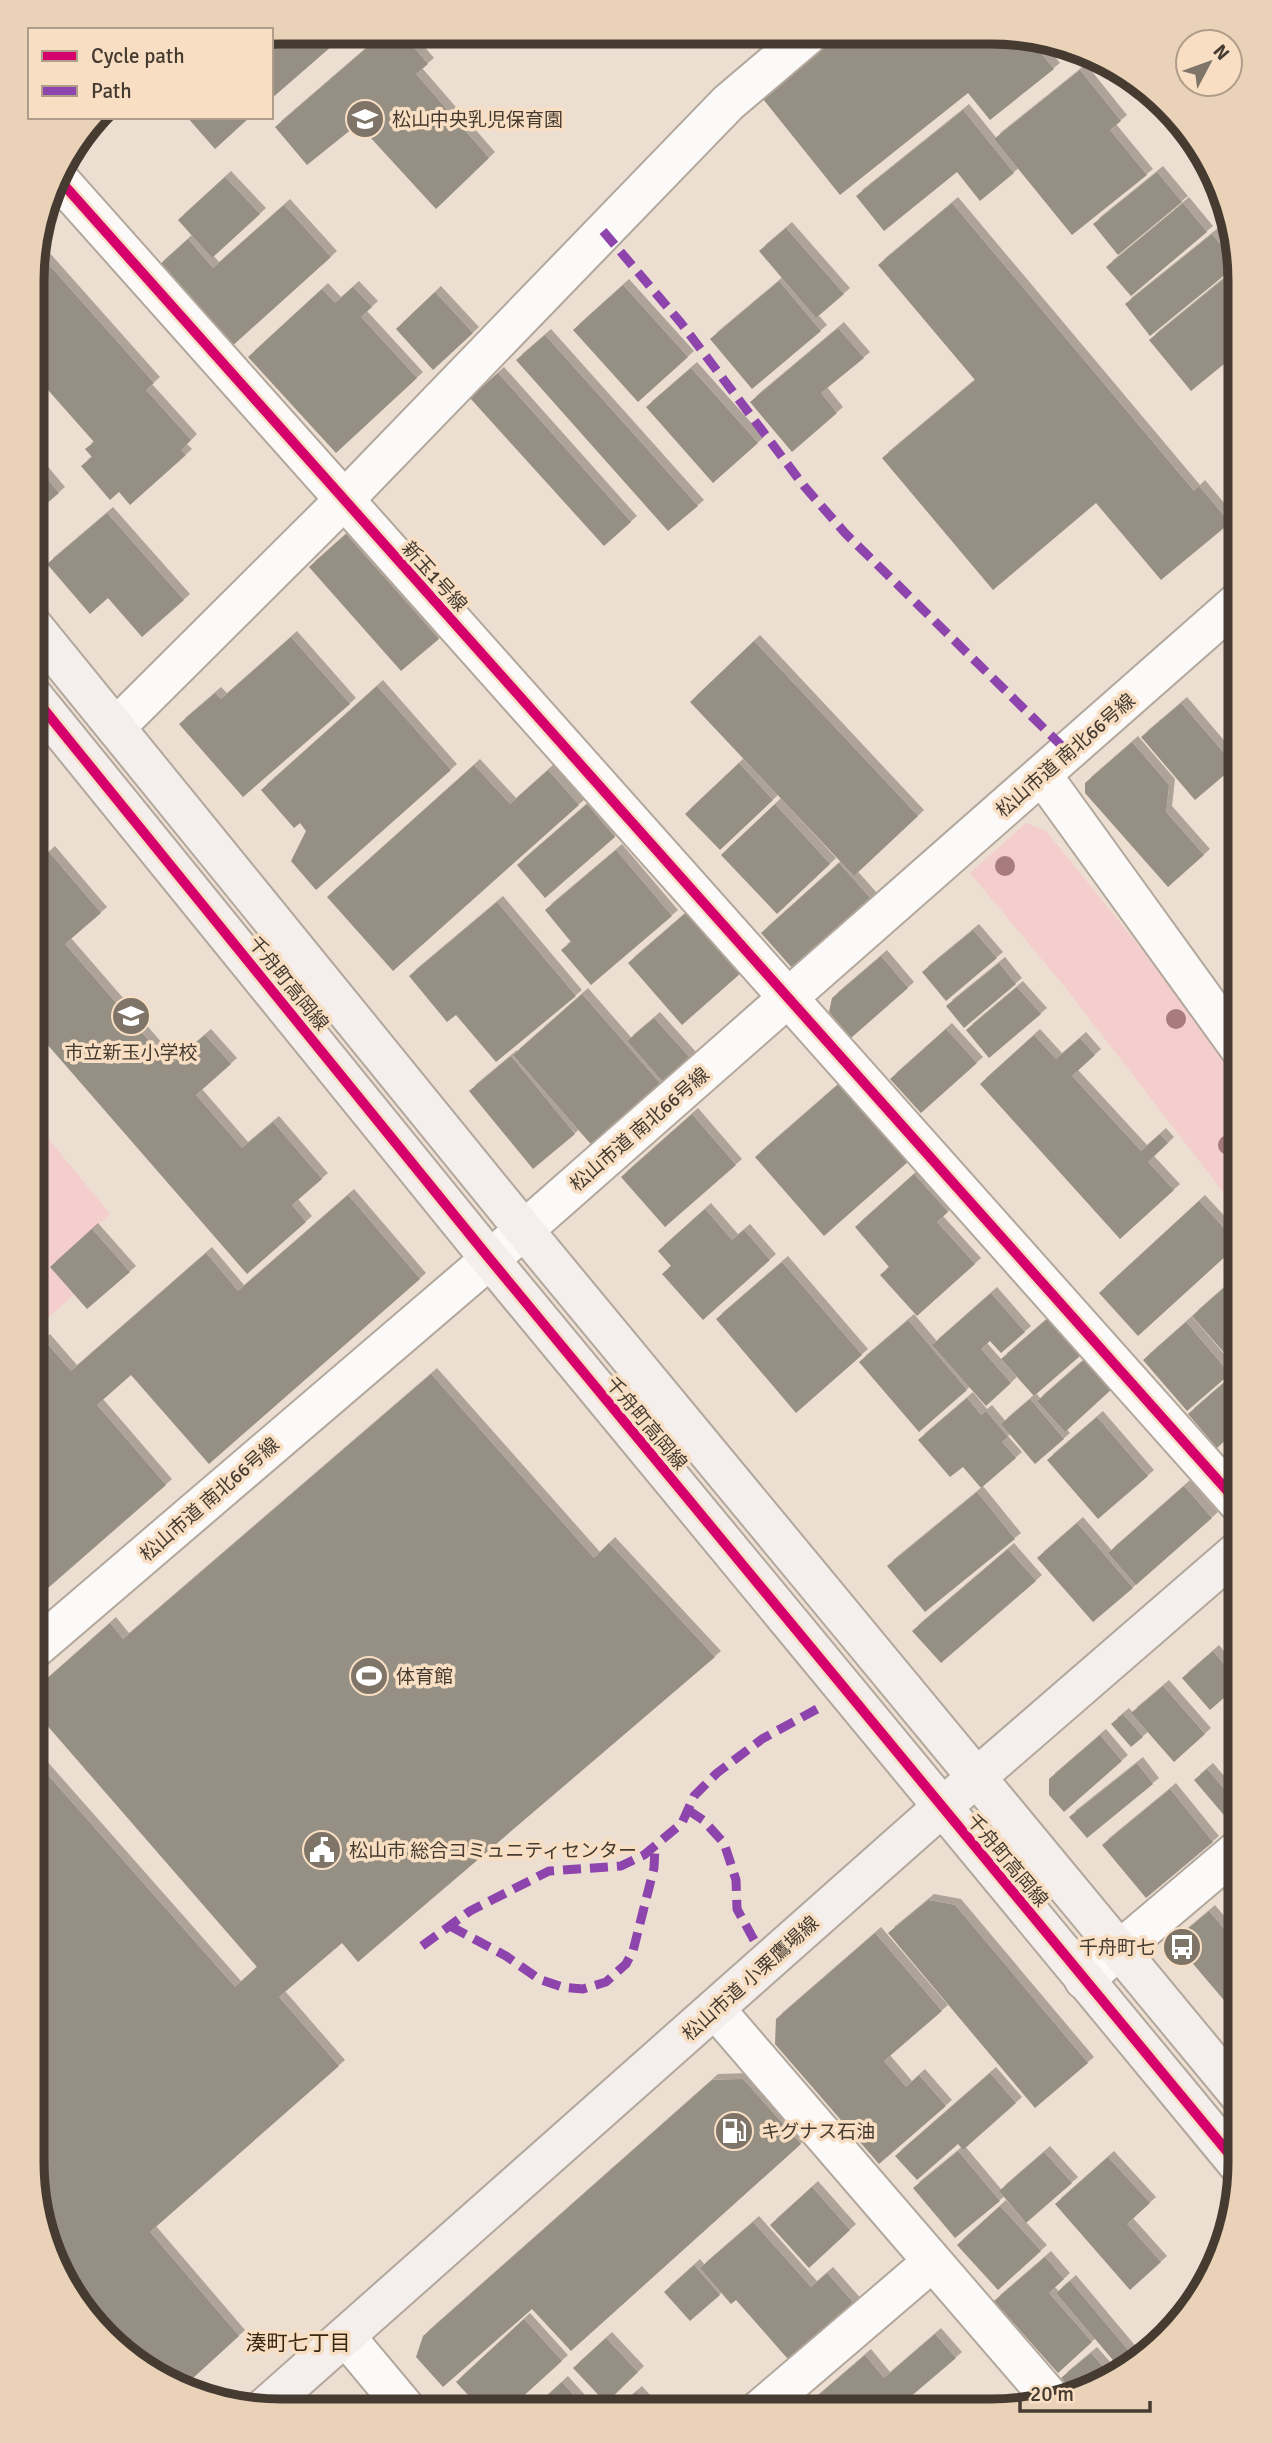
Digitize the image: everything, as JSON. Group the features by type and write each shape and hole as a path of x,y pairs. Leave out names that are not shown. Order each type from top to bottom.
{"street":[{"path":"83,756 117,726 344,500 728,103 797,44"},
{"name":"新玉1号線","path":"64,185 1228,1492"},
{"name":"松山市道 南北66号線","path":"44,1641 524,1230 1228,611"},
{"name":"千舟町高岡線","path":"44,639 524,1230 1228,2083"},
{"name":"千舟町高岡線","path":"44,709 489,1258 1228,2153"},
{"path":"1042,775 1228,1032"},
{"name":"松山市道 小栗鷹場線","path":"275,2399 941,1808 1228,1559"},
{"path":"1084,1980 1228,1858"},
{"path":"715,2009 1046,2392"},
{"path":"1205,2126 1228,2107"},
{"path":"772,2399 932,2262"},
{"path":"346,2337 398,2399"}],"shaded area":[{"path":"1026,823 1046,831 1228,1056 1228,1198 1065,987 970,873"},
{"path":"44,1133 110,1214 50,1267 74,1295 44,1321"}],"building":[{"path":"273,44 334,44 273,97"},
{"path":"371,44 411,44 428,64 416,74 489,158 436,209 358,124 307,165 275,127"},
{"path":"823,44 1007,44 1037,48 1054,69 990,120 968,93 840,195 759,94"},
{"path":"1080,70 1121,121 1110,130 1147,175 1072,235 994,139"},
{"path":"963,110 1014,173 980,201 957,172 884,231 856,196"},
{"path":"189,119 248,119 215,149"},
{"path":"1157,172 1182,202 1118,255 1093,224"},
{"path":"225,177 260,214 212,258 178,220"},
{"path":"952,203 1194,491 1199,486 1228,521 1228,525 1161,580 1096,503 993,590 882,458 975,380 878,265"},
{"path":"1183,203 1207,232 1131,296 1106,267"},
{"path":"284,205 331,257 230,348 157,267 188,239 213,268"},
{"path":"786,228 844,294 816,318 759,251"},
{"path":"1212,234 1226,252 1228,272 1150,336 1125,304"},
{"path":"45,261 154,383 146,390 191,440 181,450 186,455 130,505 119,492 110,500 81,466 92,457 85,449 94,442 44,385"},
{"path":"1228,275 1228,361 1191,391 1149,340"},
{"path":"779,281 821,331 752,389 710,339"},
{"path":"623,285 688,357 638,402 573,330"},
{"path":"353,287 372,307 361,317 417,378 336,453 248,357 322,289 335,303"},
{"path":"435,292 473,333 433,370 396,329"},
{"path":"838,328 864,358 821,393 837,413 792,452 750,402"},
{"path":"545,335 698,506 668,531 516,360"},
{"path":"691,368 758,443 713,483 646,407"},
{"path":"498,373 631,522 604,546 470,398"},
{"path":"44,475 59,493 44,506"},
{"path":"107,513 184,600 142,637 108,598 90,614 47,564"},
{"path":"346,534 439,639 401,671 309,567"},
{"path":"291,637 350,704 243,797 179,724 215,693 221,699"},
{"path":"754,641 918,816 854,876 690,702"},
{"path":"377,686 451,770 316,890 291,861 306,831 300,823 294,828 261,790"},
{"path":"1181,703 1228,758 1228,772 1195,800 1141,737"},
{"path":"1132,742 1169,785 1166,812 1204,855 1168,887 1085,793 1085,783"},
{"path":"739,763 773,800 720,850 685,814"},
{"path":"474,765 510,804 548,770 579,805 393,971 327,897"},
{"path":"587,804 615,837 545,898 517,865"},
{"path":"775,804 830,864 777,914 721,855"},
{"path":"616,850 672,916 591,985 561,950 571,942 545,910"},
{"path":"49,852 101,913 65,944 170,1065 205,1035 231,1064 196,1095 242,1148 273,1122 322,1179 292,1205 306,1222 247,1274 44,1041 44,856"},
{"path":"839,863 880,909 802,979 761,933"},
{"path":"497,902 576,996 496,1062 456,1015 447,1022 409,976"},
{"path":"688,911 741,973 682,1025 628,963"},
{"path":"973,930 997,958 946,1001 922,972"},
{"path":"881,956 908,988 851,1038 829,1012 832,998"},
{"path":"999,963 1016,984 964,1028 946,1006"},
{"path":"1017,987 1041,1014 989,1058 966,1030"},
{"path":"582,994 665,1089 596,1150 513,1055"},
{"path":"654,1018 691,1059 664,1083 627,1041"},
{"path":"946,1029 977,1063 921,1113 890,1079"},
{"path":"1034,1035 1056,1059 1080,1038 1095,1055 1072,1076 1141,1151 1160,1134 1168,1143 1148,1162 1174,1190 1120,1239 980,1084"},
{"path":"511,1056 575,1134 533,1169 469,1091"},
{"path":"841,1082 909,1161 824,1236 755,1157"},
{"path":"692,1114 736,1165 665,1227 621,1177"},
{"path":"914,1174 948,1212 937,1222 975,1264 917,1316 880,1275 889,1267 855,1227"},
{"path":"348,1195 420,1279 209,1464 131,1375 97,1405 166,1485 44,1592 44,1340 71,1371 206,1253 238,1291"},
{"path":"1199,1201 1228,1232 1228,1254 1138,1336 1099,1293"},
{"path":"705,1209 732,1240 744,1230 770,1260 703,1320 662,1274 671,1266 658,1251"},
{"path":"92,1229 130,1272 87,1309 50,1267"},
{"path":"782,1262 862,1355 796,1413 716,1319"},
{"path":"1228,1284 1228,1357 1192,1316"},
{"path":"991,1293 1025,1332 1001,1353 990,1341 981,1349 1011,1383 986,1406 932,1345"},
{"path":"1047,1319 1080,1356 1034,1396 1001,1359"},
{"path":"908,1320 967,1390 919,1432 859,1362"},
{"path":"1186,1322 1228,1372 1228,1376 1187,1411 1143,1360"},
{"path":"1086,1358 1113,1388 1065,1432 1037,1401"},
{"name":"松山市 総合コミュニティセンター","path":"431,1374 594,1558 609,1543 715,1657 358,1962 342,1943 279,1997 339,2066 150,2232 239,2336 190,2381 162,2368 136,2350 113,2330 93,2307 68,2267 56,2238 46,2193 44,1771 235,1987 257,1967 44,1722 44,1681 110,1623 123,1639"},
{"path":"1228,1381 1228,1438 1217,1448 1188,1414"},
{"path":"967,1398 981,1415 986,1411 1008,1437 1002,1442 1016,1458 981,1488 963,1467 950,1477 918,1440"},
{"path":"1030,1399 1064,1439 1035,1464 1001,1424"},
{"path":"1097,1417 1148,1476 1098,1519 1047,1460"},
{"path":"1184,1486 1212,1518 1136,1585 1108,1553"},
{"path":"977,1492 1015,1539 925,1612 887,1566"},
{"path":"1077,1523 1133,1588 1093,1622 1037,1558"},
{"path":"1008,1549 1036,1581 941,1663 912,1631"},
{"path":"1213,1651 1228,1669 1228,1694 1210,1710 1182,1678"},
{"path":"1163,1686 1205,1734 1174,1762 1131,1713"},
{"path":"1123,1714 1143,1737 1131,1747 1111,1724"},
{"path":"1100,1735 1122,1761 1064,1812 1049,1795 1049,1779"},
{"path":"1137,1763 1153,1784 1087,1838 1069,1817"},
{"path":"1207,1769 1228,1793 1228,1820 1194,1780"},
{"path":"1170,1789 1213,1842 1146,1898 1102,1845"},
{"path":"928,1900 955,1905 1088,2063 1035,2108 888,1933"},
{"path":"1209,1911 1228,1934 1228,2005 1177,1945 1178,1937"},
{"path":"875,1933 942,2011 884,2061 906,2087 919,2075 946,2106 879,2164 775,2044 776,2019"},
{"path":"990,2073 1016,2103 963,2150 958,2144 917,2180 895,2156"},
{"path":"743,2079 801,2144 571,2351 532,2309 443,2387 416,2357 423,2336 712,2080"},
{"path":"958,2151 1000,2201 955,2238 913,2188"},
{"path":"1044,2152 1072,2183 1026,2223 999,2191"},
{"path":"1108,2157 1150,2203 1127,2224 1161,2262 1130,2290 1055,2204"},
{"path":"812,2187 850,2230 809,2268 770,2225"},
{"path":"1000,2206 1041,2251 998,2290 957,2245"},
{"path":"753,2222 811,2287 827,2273 859,2309 794,2366 736,2300 731,2304 700,2268"},
{"path":"1045,2257 1064,2279 1049,2293 1092,2342 1058,2373 994,2301"},
{"path":"694,2265 720,2295 690,2321 664,2292"},
{"path":"1070,2281 1131,2354 1116,2364 1056,2293"},
{"path":"524,2319 562,2361 520,2399 472,2399 456,2382"},
{"path":"935,2334 956,2358 908,2399 814,2399 865,2355 884,2378"},
{"path":"606,2338 638,2372 610,2399 602,2399 573,2368"},
{"path":"1091,2353 1106,2370 1068,2387 1061,2378"},
{"path":"562,2382 577,2399 543,2399"},
{"path":"636,2392 642,2399 628,2399"}],"marked path":[{"path":"603,231 681,323 804,486 845,533 1068,752"},
{"path":"422,1946 470,1911 549,1871 621,1866 644,1855 682,1823 694,1796 717,1773 762,1739 817,1709"},
{"path":"688,1810 703,1820 724,1843 736,1880 737,1909 754,1940"},
{"path":"450,1926 506,1956 539,1979 562,1987 583,1989 606,1982 626,1964 633,1951 654,1868 655,1846"}],"cycle path":[{"path":"64,185 1228,1492"},
{"path":"44,710 489,1258 1228,2152"}],"place":[{"name":"松山中央乳児保育園","path":"365,119"},
{"name":"市立新玉小学校","path":"131,1016"},
{"name":"体育館","path":"369,1676"},
{"name":"松山市 総合コミュニティセンター","path":"322,1850"},
{"name":"千舟町七","path":"1182,1947"},
{"name":"キグナス石油","path":"734,2131"}],"district":[{"name":"湊町七丁目","path":"298,2343"}]}
